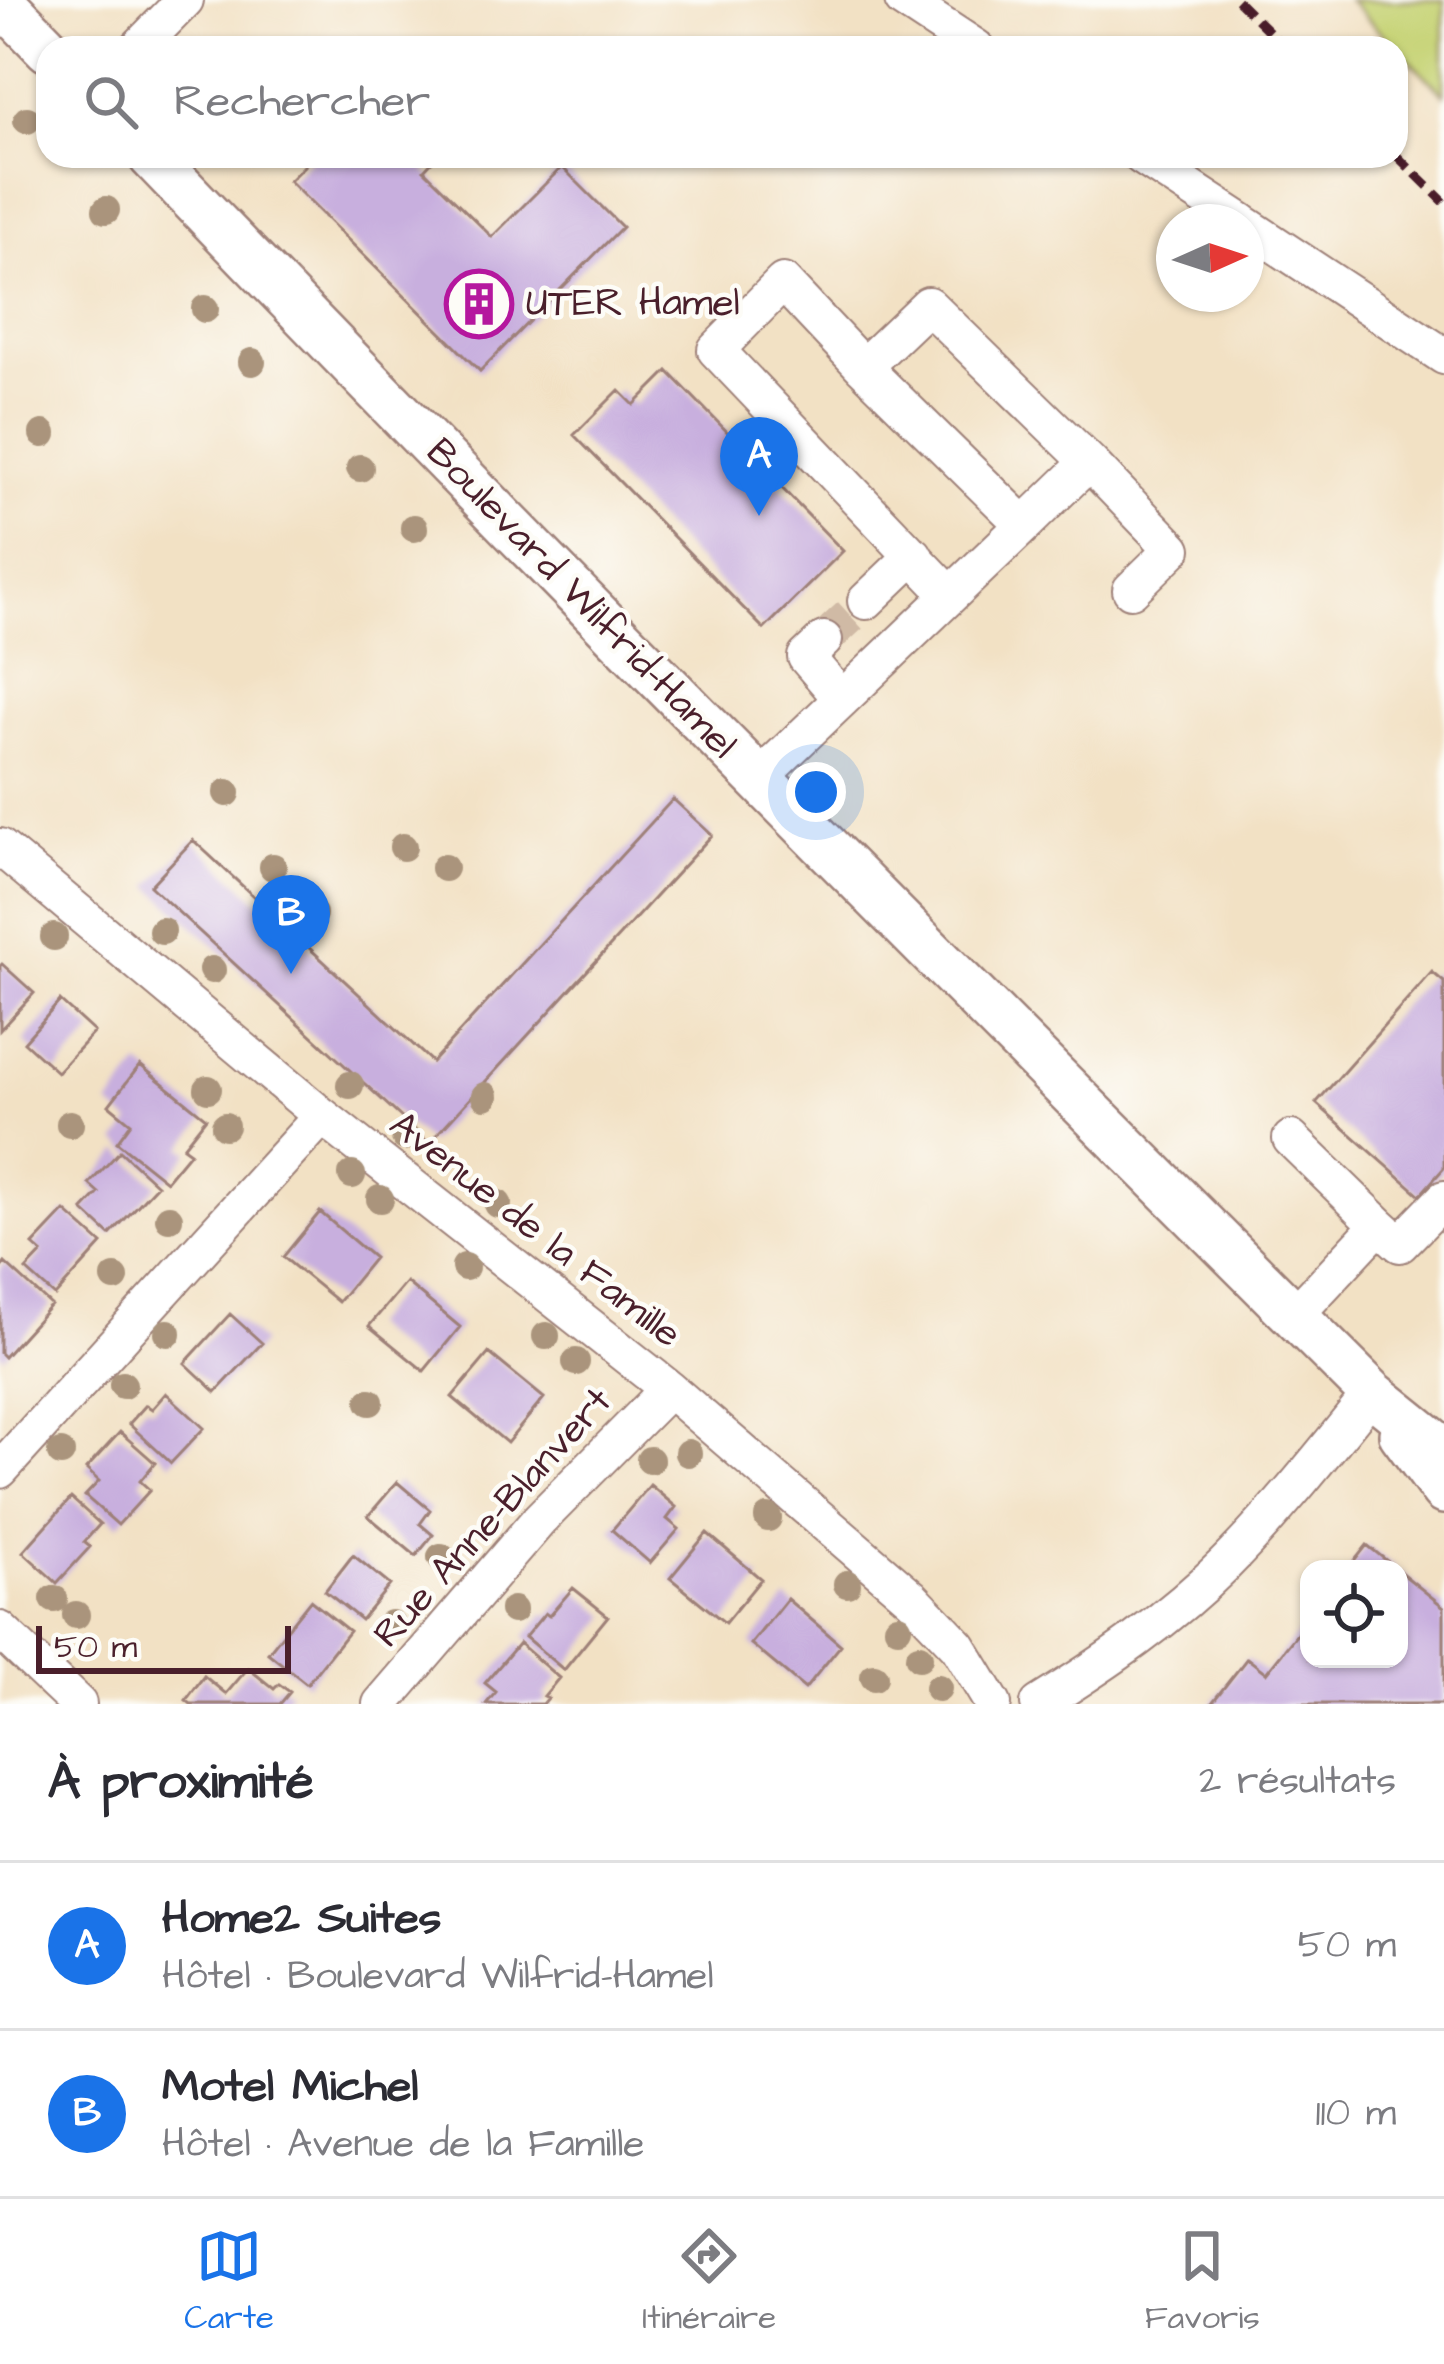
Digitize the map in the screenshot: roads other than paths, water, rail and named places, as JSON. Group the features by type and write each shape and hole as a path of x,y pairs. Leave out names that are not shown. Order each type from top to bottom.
{"main road":[{"path":"0,0 36,37"},
{"name":"Boulevard Wilfrid-Hamel","path":"163,168 758,779 1294,1316 1372,1394 1444,1451"},
{"name":"Boulevard Wilfrid-Hamel","path":"1372,1394 1444,1491"}],"street":[{"path":"150,36 185,0"},
{"path":"903,0 958,36"},
{"path":"1159,168 1215,204"},
{"path":"1264,236 1444,356"},
{"path":"950,595 716,350 783,282 1024,525"},
{"path":"863,367 928,305 1173,549 1132,590"},
{"path":"758,779 1089,462"},
{"path":"866,601 914,555"},
{"path":"824,640 806,657 842,699"},
{"name":"Avenue de la Famille","path":"0,847 322,1116 669,1389 912,1598 958,1646 993,1704"},
{"path":"0,1470 322,1116"},
{"path":"1291,1139 1400,1244 1444,1199"},
{"path":"1294,1316 1379,1225"},
{"name":"Rue Anne-Blanvert","path":"381,1704 540,1519 669,1389"},
{"path":"1060,1699 1223,1566 1372,1394"},
{"path":"0,1630 78,1704"}],"tunnel":[{"path":"824,640 866,601"}],"railway":[{"path":"1237,0 1274,36"},
{"path":"1408,167 1444,202"}],"place":[{"name":"UTER Hamel","path":"479,304"},
{"name":"Home2 Suites","path":"759,516"},
{"name":"Motel Michel","path":"291,974"}]}
